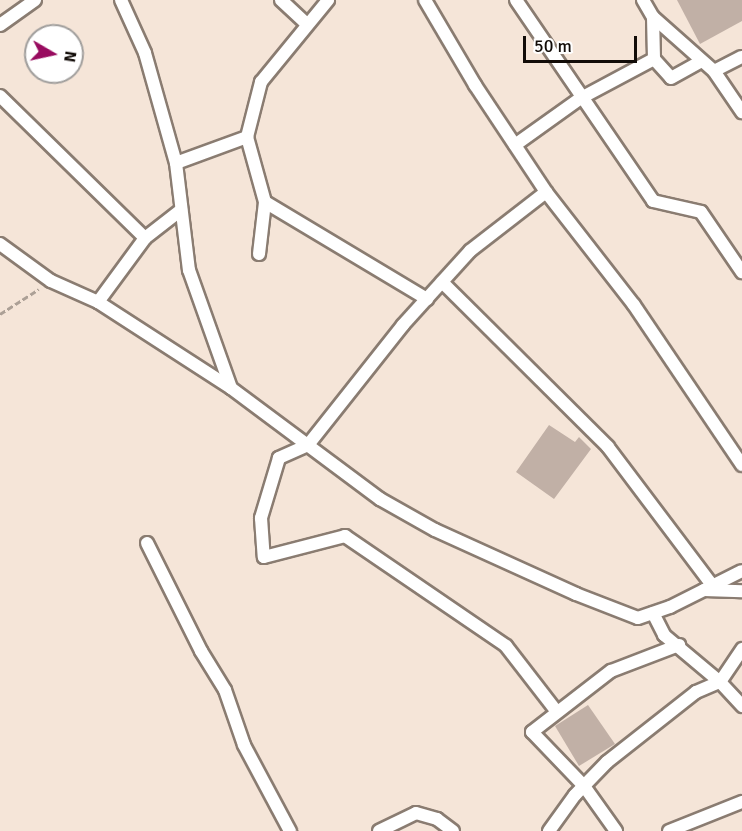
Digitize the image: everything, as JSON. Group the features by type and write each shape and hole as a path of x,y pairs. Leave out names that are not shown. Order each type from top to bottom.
{"street":[{"path":"0,25 35,0"},
{"path":"121,0 145,53 176,163 189,270 231,388"},
{"path":"281,0 307,24"},
{"path":"259,254 265,202 247,137 261,82 328,0"},
{"path":"425,0 546,192 634,305 742,465"},
{"path":"516,0 653,201 701,212 742,272"},
{"path":"643,0 653,17 714,71 742,112"},
{"path":"653,17 654,59 670,78 702,61"},
{"path":"714,71 742,57"},
{"path":"515,145 581,98 654,59"},
{"path":"0,96 145,238"},
{"path":"176,163 247,137"},
{"path":"546,192 470,251 427,299 308,445 279,458 261,518 264,557 345,536 506,646 557,712"},
{"path":"265,202 427,299"},
{"path":"98,302 145,238 181,210"},
{"path":"0,244 51,281 98,302 231,388 380,499 435,530 617,611 638,618 742,571"},
{"path":"442,282 608,447 707,587 742,591"},
{"path":"147,543 201,651 225,690 244,745 290,831"},
{"path":"653,613 664,635 679,645 720,682 742,706"},
{"path":"616,831 584,786 532,732 611,671 679,645"},
{"path":"549,831 584,786 607,762 696,692 720,682 742,648"},
{"path":"669,831 742,802"},
{"path":"379,831 416,813 437,819 453,831"}],"path":[{"path":"0,315 51,281"}],"building":[{"path":"677,0 742,0 742,21 700,44"},
{"path":"549,425 575,442 579,437 591,449 554,499 516,472"},
{"path":"588,705 615,744 579,766 555,726"}]}
